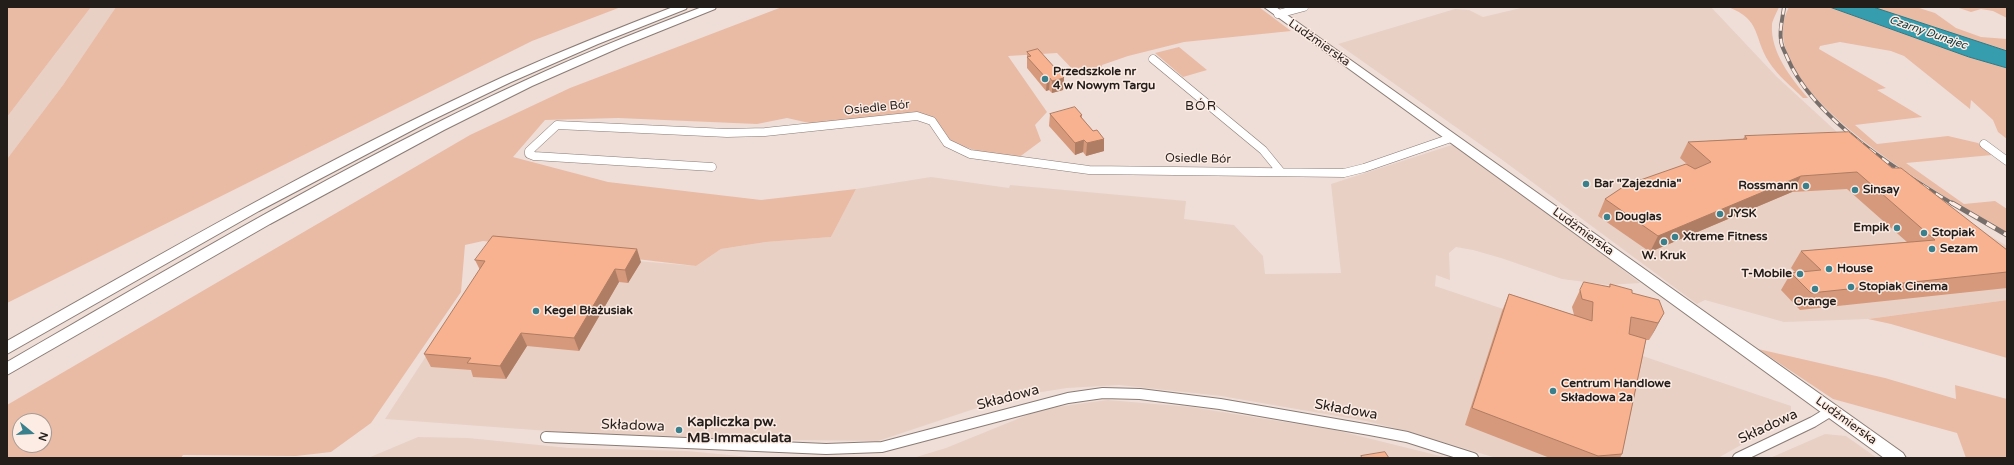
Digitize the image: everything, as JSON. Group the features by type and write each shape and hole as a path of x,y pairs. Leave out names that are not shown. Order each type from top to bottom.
{"main road":[{"path":"7,348 260,205 369,146 531,70 682,7"},
{"path":"7,369 292,204 416,138 543,76 637,36 711,7"},
{"name":"Ludźmierska","path":"1273,11 1896,458"}],"street":[{"path":"1273,11 1304,7"},
{"path":"1153,59 1263,150 1281,172"},
{"name":"Osiedle Bór","path":"712,167 534,156 529,154 529,151 557,125 765,132 917,116 932,121 947,144 970,154 1089,170 1344,173 1364,168 1451,138"},
{"path":"1984,144 2007,161"},
{"name":"Składowa","path":"546,438 826,449 882,447 1068,398 1103,393 1140,394 1220,404 1362,428 1407,437 1474,458"},
{"name":"Składowa","path":"1738,458 1808,425 1831,411"}],"shaded area":[{"path":"7,7 91,7 7,117"},
{"path":"91,7 116,7 63,85 7,159 7,117"},
{"path":"116,7 621,7 532,41 7,303 7,159 63,85"},
{"path":"782,7 1259,7 1291,31 1184,42 1128,56 1102,65 1101,74 1079,76 1057,53 1008,56 1047,112 1035,125 1041,141 1018,158 978,151 952,143 935,120 920,114 818,125 787,118 757,124 618,118 545,120 513,157 608,182 761,200 856,189 831,237 766,242 721,249 696,266 483,241 465,245 461,292 371,423 331,452 296,456 183,455 181,458 7,458 7,405 470,135 570,88"},
{"path":"1525,7 1711,7 1777,77 1849,143 1928,198 2007,246 2007,300 1868,319 1784,322 1705,300 1697,304 1501,159 1338,44 1455,9 1469,10 1483,17"},
{"path":"1728,7 1779,7 1772,24 1774,45 1783,64 1808,98 1803,98 1772,67 1764,53 1752,24 1739,12"},
{"path":"1789,7 1830,7 1969,57 2007,68 2007,139 1998,132 1993,120 1971,100 1970,109 1904,56 1891,51 1840,42 1820,46 1819,49 1886,88 1877,90 1922,117 1855,125 1877,144 1948,136 1978,143 1992,155 1906,163 1964,204 1995,201 2007,209 2007,233 1902,169 1861,139 1824,106 1797,73 1783,39"},
{"path":"1873,7 1916,7 1935,13 1956,28 1981,37 2007,39 2007,51"},
{"path":"1956,7 2007,7 2007,18 1993,11 1981,9 1971,12"},
{"path":"1179,47 1207,70 1183,77 1155,53"},
{"path":"1455,144 1561,222 1640,283 1608,285 1562,279 1501,258 1456,247 1449,253 1450,280 1436,275 1435,286 1791,406 1791,413 1778,424 1718,458 1496,458 1410,432 1366,421 1221,396 1119,385 1067,388 1010,397 878,441 709,439 562,432 385,419 496,249 696,266 721,249 766,242 831,237 856,189 931,177 1009,188 1010,185 1186,201 1184,219 1234,225 1263,256 1265,274 1341,273 1331,184"},
{"path":"2007,300 2007,358 1891,324 1868,319"},
{"path":"1758,349 1885,378 1956,399 1955,385 2007,399 2007,458 1966,458 1957,433 1833,399"},
{"path":"1107,400 1191,407 1335,430 1448,458 913,458 946,448 1042,409"},
{"path":"1825,434 1846,436 1877,458 1770,458"},
{"path":"418,437 468,438 569,448 687,451 761,458 368,458"}],"water":[{"name":"Czarny Dunajec","path":"1830,7 1873,7 2007,51 2007,68 1969,57"}],"building":[{"path":"1038,49 1064,78 1052,81 1050,78 1047,79 1027,57 1031,56 1027,52"},
{"path":"1075,107 1082,115 1080,116 1093,131 1097,130 1104,139 1087,143 1084,140 1075,143 1050,114"},
{"path":"1849,132 1892,168 1901,168 2007,250 2007,272 1811,293 1791,273 1821,270 1801,251 1935,240 1857,172 1801,176 1658,236 1605,199 1626,185 1686,164 1695,169 1711,162 1688,142 1747,139 1745,136"},
{"name":"Kegel Błażusiak","path":"493,236 637,249 625,270 615,269 574,338 521,333 500,366 467,363 471,358 424,354 485,261 475,260"},
{"name":"Centrum Handlowe Składowa 2a","path":"1584,282 1610,287 1610,284 1632,290 1632,293 1659,300 1664,313 1658,323 1631,317 1629,334 1646,339 1622,454 1598,456 1472,408 1509,294 1592,321 1593,302 1582,299 1580,290"},
{"path":"1385,452 1389,458 1362,458 1361,456"}],"railway":[{"path":"1784,7 1780,32 1782,47 1799,80 1816,101 1836,122 1859,141 1883,159 1953,204"},
{"path":"1952,203 2007,235"}],"place":[{"name":"Przedszkole nr 4 w Nowym Targu","path":"1045,79"},
{"name":"Bar \"Zajezdnia\"","path":"1586,184"},
{"name":"Rossmann","path":"1806,186"},
{"name":"Sinsay","path":"1855,190"},
{"name":"JYSK","path":"1720,214"},
{"name":"Douglas","path":"1607,217"},
{"name":"Empik","path":"1897,228"},
{"name":"Stopiak","path":"1924,233"},
{"name":"Xtreme Fitness","path":"1675,237"},
{"name":"W. Kruk","path":"1664,242"},
{"name":"Sezam","path":"1932,249"},
{"name":"House","path":"1829,269"},
{"name":"T-Mobile","path":"1800,274"},
{"name":"Stopiak Cinema","path":"1851,287"},
{"name":"Orange","path":"1815,289"},
{"name":"Kegel Błażusiak","path":"536,311"},
{"name":"Centrum Handlowe Składowa 2a","path":"1553,391"},
{"name":"Kapliczka pw. MB Immaculata","path":"679,430"}],"district":[{"name":"BÓR","path":"1201,107"}]}
